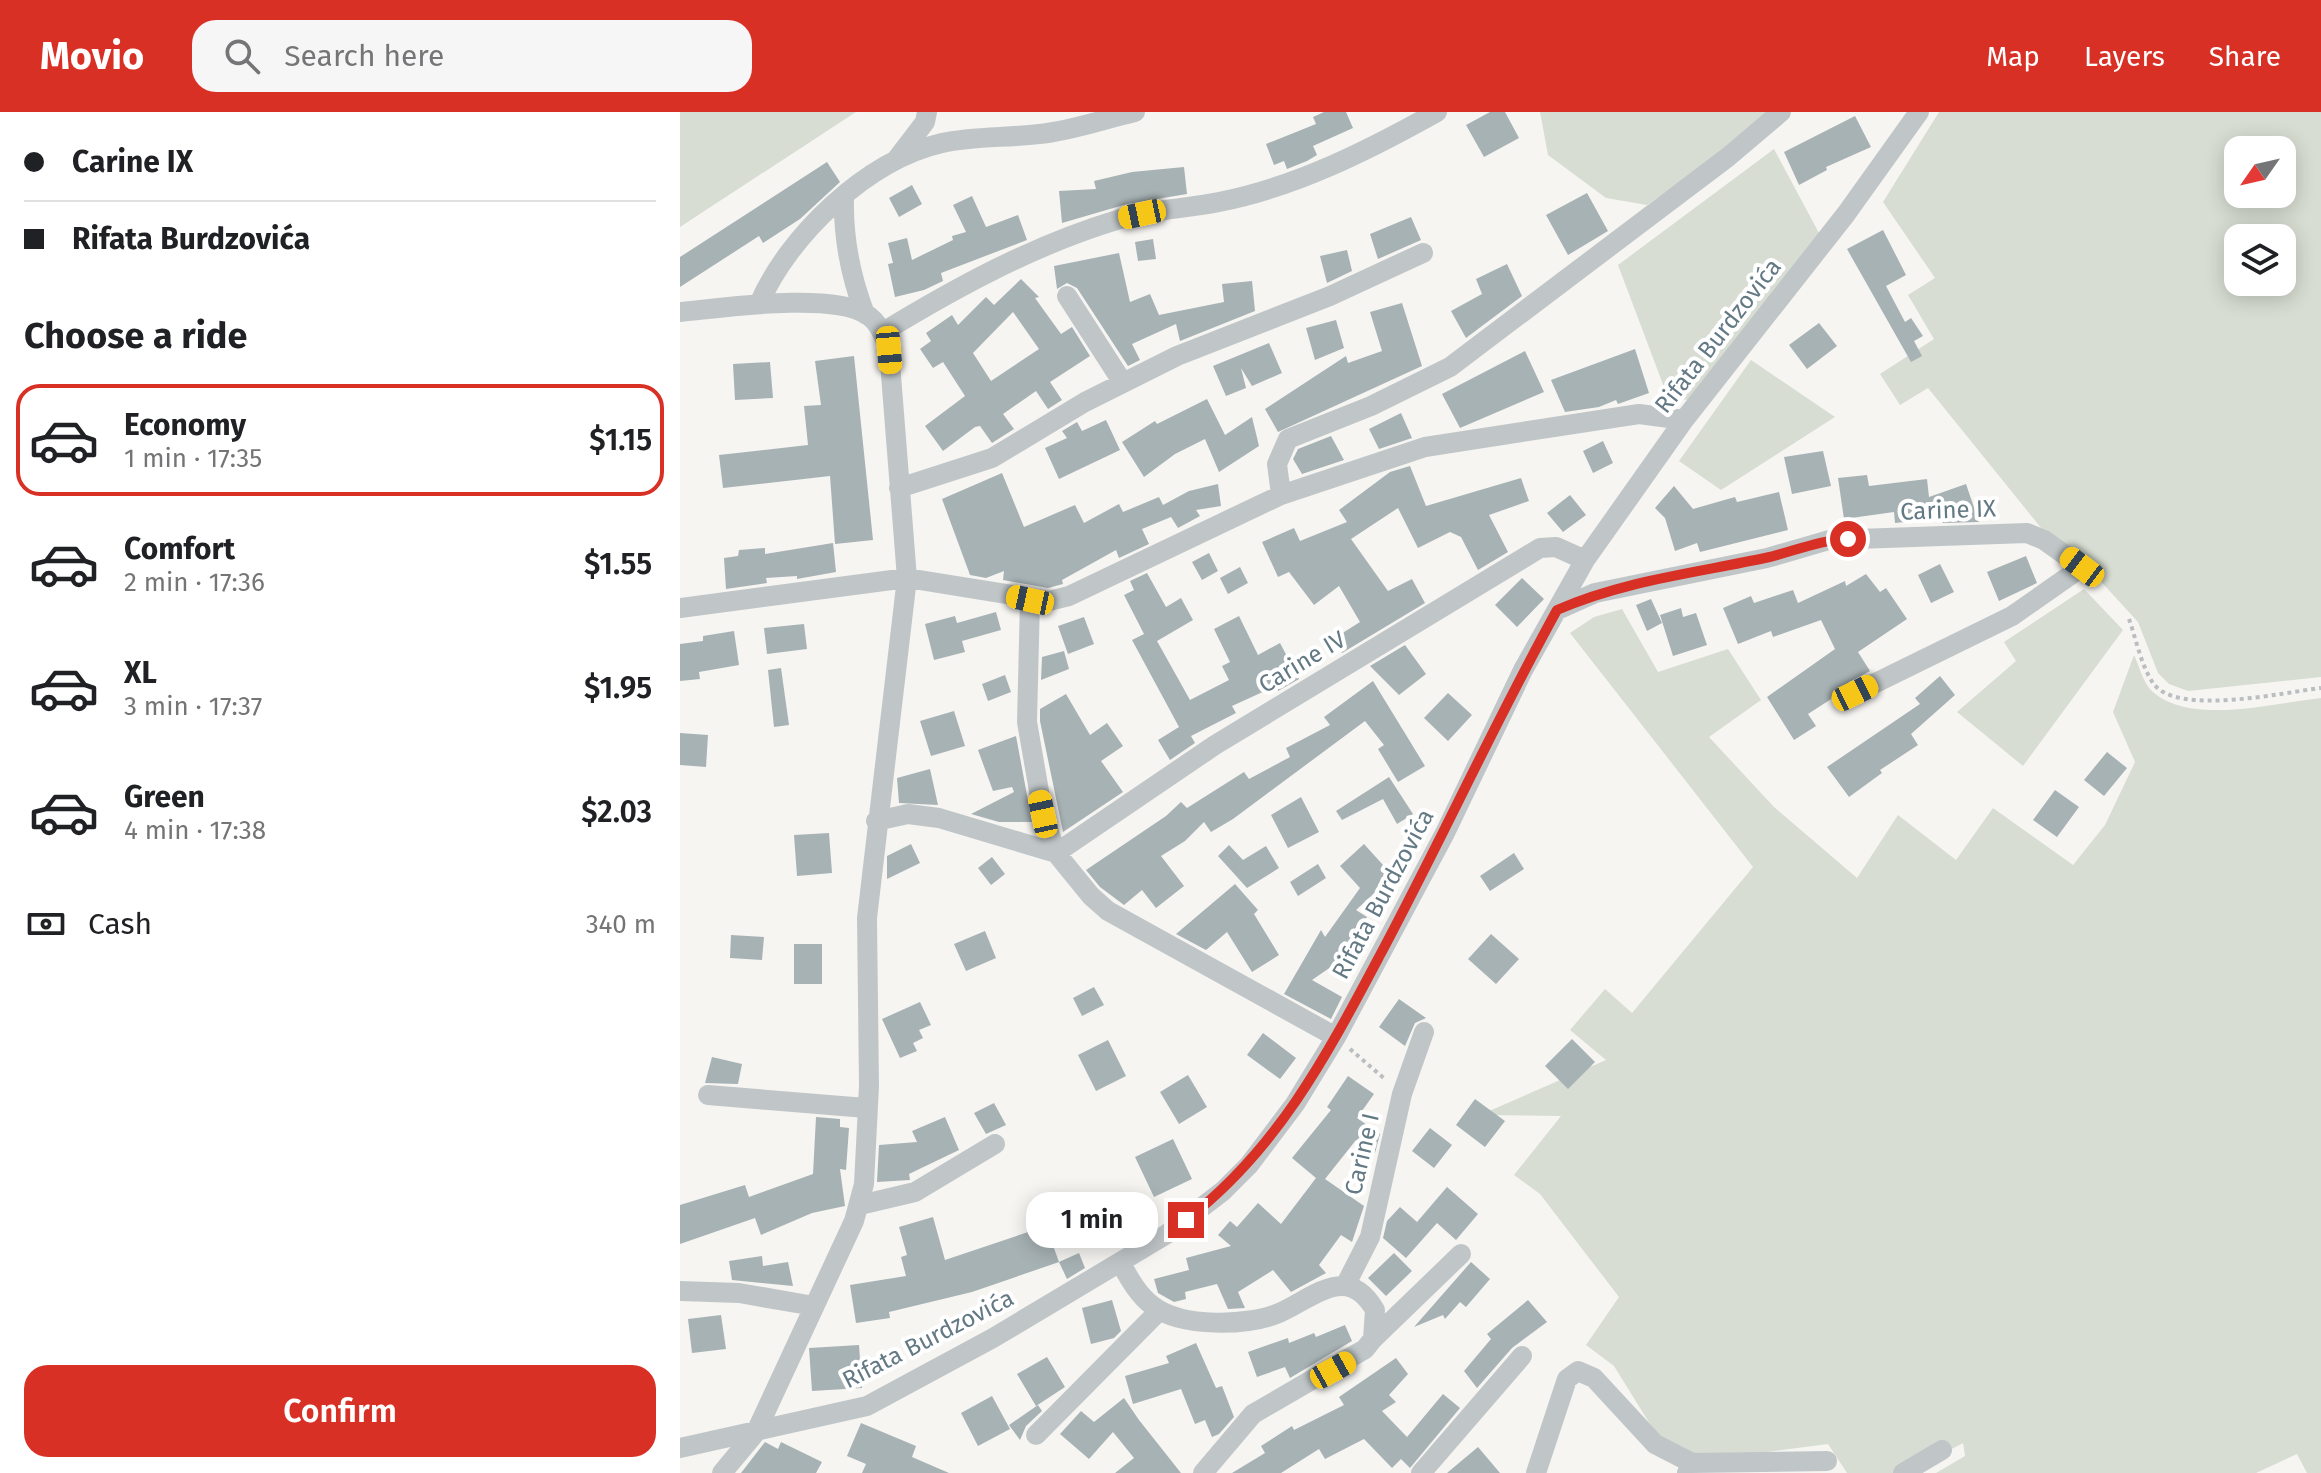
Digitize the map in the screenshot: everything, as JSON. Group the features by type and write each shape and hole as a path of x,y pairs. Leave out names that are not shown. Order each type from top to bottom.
{"street":[{"path":"896,160 925,122 927,112"},
{"path":"759,304 784,256 844,198 896,160 941,143 1043,134 1097,116 1135,112"},
{"path":"883,332 951,291 1063,238 1121,218 1259,193 1370,150 1437,112"},
{"path":"1281,495 1277,464 1288,439 1371,406 1450,367 1728,157 1781,112"},
{"name":"Rifata Burdzovića","path":"680,1448 867,1406 993,1338 1167,1234 1223,1191 1249,1165 1295,1104 1336,1037 1585,560 1684,420 1846,214 1919,112"},
{"path":"722,1473 756,1432 860,1205 869,1086 867,918 907,578 889,350 883,332 865,314 843,229 844,198"},
{"path":"899,488 992,458 1123,383 1177,356 1330,296 1423,253"},
{"path":"1067,296 1123,383"},
{"path":"680,312 759,304 833,305 865,314"},
{"path":"680,608 907,578 1030,600 1069,596 1281,495 1425,447 1639,414 1684,420"},
{"name":"Carine IX","path":"1557,610 1609,590 1767,558 1829,540 2027,533 2044,540 2082,567 2012,616 1855,693"},
{"name":"Carine IV","path":"1056,853 1215,745 1540,548 1556,547 1585,560"},
{"path":"1030,600 1027,722 1043,814 1056,853 1091,896 1108,911 1336,1037"},
{"path":"876,821 908,814 939,818 1056,853"},
{"name":"Carine I","path":"1345,1286 1370,1237 1402,1094 1424,1032"},
{"path":"708,1095 866,1108"},
{"path":"860,1205 915,1192 995,1144"},
{"path":"1203,1473 1253,1414 1272,1400 1350,1360 1461,1254"},
{"path":"1120,1262 1139,1293 1159,1311 1207,1321 1247,1324 1276,1315 1332,1287 1345,1286 1362,1294 1375,1310 1373,1339"},
{"path":"680,1291 739,1293 814,1306"},
{"path":"1036,1435 1159,1311"},
{"path":"1421,1473 1522,1356"},
{"path":"1536,1473 1567,1379 1578,1371 1594,1378 1655,1444 1689,1468 1827,1461"},
{"path":"1903,1473 1942,1450"}],"path":[{"path":"2129,619 2154,684 2164,692 2191,701 2321,688"},
{"path":"1336,1037 1402,1094"}],"shaded area":[{"path":"680,112 856,112 680,227"},
{"path":"1540,112 1777,112 1647,205 1606,198 1548,155"},
{"path":"1939,112 2321,112 2321,677 2188,691 2169,684 2158,673 2138,622 2095,575 2050,539 1928,388 1900,405 1880,374 1934,339 1908,295 1935,278 1883,202"},
{"path":"1774,149 1819,233 1688,400 1674,398 1664,387 1618,265"},
{"path":"1751,360 1835,417 1721,490 1679,461"},
{"path":"2084,589 2123,630 2023,766 1957,712 2016,661 2004,642"},
{"path":"1622,609 1658,672 1728,649 1761,700 1709,737 1774,807 1857,878 1898,815 1956,860 1993,808 2073,865 2105,825 2135,762 2113,712 2134,655 2150,689 2166,701 2185,707 2231,710 2321,698 2321,1473 2307,1473 2297,1454 2256,1473 1936,1473 1965,1456 1963,1443 1906,1473 1847,1473 1828,1444 1692,1462 1658,1437 1614,1366 1586,1345 1619,1297 1540,1194 1514,1175 1561,1116 1480,1115 1606,1060 1570,1030 1605,989 1632,1013 1753,867 1570,633 1594,617"}],"building":[{"path":"1324,112 1346,112 1353,128 1313,146 1317,155 1307,161 1287,169 1284,161 1274,165 1266,144 1316,124 1313,117"},
{"path":"1490,112 1505,112 1519,138 1484,157 1466,125"},
{"path":"1855,116 1871,147 1826,167 1827,170 1799,185 1784,152"},
{"path":"827,162 840,182 800,219 763,243 759,236 680,287 680,257"},
{"path":"1184,167 1187,194 1127,204 1062,223 1059,191 1096,189 1094,181 1132,172"},
{"path":"912,185 922,204 899,217 889,198"},
{"path":"1587,193 1608,231 1568,255 1546,215"},
{"path":"972,196 986,227 1018,215 1027,240 941,273 943,281 924,290 895,297 888,264 893,263 888,243 907,238 912,260 953,240 952,236 966,232 953,205"},
{"path":"1411,217 1421,240 1378,259 1370,234"},
{"path":"1883,230 1906,275 1886,286 1905,322 1911,318 1923,336 1914,341 1922,356 1911,362 1847,249"},
{"path":"1153,239 1156,259 1138,261 1135,242"},
{"path":"1347,250 1352,271 1327,283 1320,256"},
{"path":"1119,253 1130,302 1150,294 1159,315 1224,302 1222,284 1252,281 1255,311 1180,341 1176,324 1132,344 1140,360 1128,366 1077,288 1067,283 1057,289 1054,266"},
{"path":"1507,264 1522,296 1466,338 1451,311 1482,294 1476,279"},
{"path":"1021,279 1039,297 1035,298 1061,334 1072,327 1090,356 1050,382 1062,400 1048,409 1036,391 1003,414 1014,429 992,443 980,426 975,427 943,451 925,426 965,396 943,362 933,368 920,349 931,341 926,333 952,315 958,325 986,297 994,305","holes":["1013,312 1039,349 991,381 973,353"]},
{"path":"1402,303 1422,366 1278,432 1265,409 1346,356 1348,363 1382,351 1370,312"},
{"path":"1336,320 1344,348 1315,360 1306,328"},
{"path":"1819,323 1837,346 1807,369 1789,345"},
{"path":"1269,343 1282,373 1252,386 1241,368 1246,388 1226,396 1213,366"},
{"path":"1635,349 1649,393 1618,404 1616,400 1599,407 1565,412 1551,380"},
{"path":"1525,351 1544,392 1460,428 1442,394"},
{"path":"854,356 873,540 835,544 830,476 723,488 719,455 808,445 804,406 821,405 815,361"},
{"path":"770,362 773,398 735,400 733,364"},
{"path":"1207,399 1225,435 1252,417 1259,446 1219,472 1205,439 1175,454 1144,477 1122,442 1155,421 1157,424"},
{"path":"1401,413 1412,438 1379,449 1369,429"},
{"path":"1106,420 1120,450 1059,479 1045,448 1067,438 1062,431 1077,422 1082,431"},
{"path":"1331,436 1344,460 1302,474 1293,459 1298,449"},
{"path":"1603,441 1613,463 1593,473 1583,451"},
{"path":"1823,451 1831,486 1792,494 1784,457"},
{"path":"1410,466 1426,506 1521,478 1529,501 1489,515 1508,552 1478,570 1461,537 1450,532 1418,548 1398,508 1351,539 1388,591 1412,579 1425,603 1342,653 1333,639 1360,622 1339,586 1314,605 1289,572 1278,577 1262,542 1294,528 1300,541 1347,522 1339,510 1390,472"},
{"path":"1002,473 1024,527 1075,505 1084,523 1119,504 1123,512 1159,497 1163,505 1189,491 1218,484 1221,506 1196,510 1200,516 1178,528 1171,517 1142,529 1149,544 1119,558 1116,550 1062,580 1063,584 1048,588 1003,580 1004,571 986,578 970,575 942,499"},
{"path":"1867,475 1869,486 1927,479 1929,497 1966,484 1979,522 1943,523 1941,518 1895,523 1894,512 1844,519 1838,478"},
{"path":"1674,486 1693,509 1735,497 1737,502 1779,492 1788,530 1700,552 1697,543 1675,551 1665,518 1655,508"},
{"path":"1570,495 1586,515 1563,532 1547,513"},
{"path":"833,543 836,572 797,579 797,576 766,578 767,583 726,589 724,558 738,556 739,550 765,548 765,554"},
{"path":"1209,553 1218,571 1202,580 1192,562"},
{"path":"2026,556 2037,583 1999,601 1987,572"},
{"path":"1940,564 1954,592 1931,603 1918,575"},
{"path":"1240,567 1248,583 1228,594 1220,578"},
{"path":"1147,573 1166,607 1181,598 1193,620 1157,641 1190,700 1229,680 1222,666 1230,662 1214,629 1239,616 1258,655 1280,643 1299,679 1278,691 1276,686 1232,706 1236,713 1191,736 1195,743 1170,760 1158,740 1179,727 1132,640 1144,634 1124,595 1134,590 1130,581"},
{"path":"1866,574 1880,592 1886,588 1907,619 1858,652 1870,671 1849,682 1842,692 1808,714 1816,726 1794,740 1767,697 1835,649 1821,620 1773,637 1771,631 1738,644 1723,608 1751,596 1754,603 1793,590 1798,603 1845,581 1846,586"},
{"path":"1522,578 1544,599 1517,627 1495,605"},
{"path":"1651,599 1662,623 1647,631 1636,605"},
{"path":"1681,608 1683,617 1696,613 1707,645 1673,656 1660,615"},
{"path":"996,612 1001,630 962,641 965,652 934,660 925,624 955,616 957,623"},
{"path":"1084,617 1094,644 1068,654 1058,626"},
{"path":"804,624 807,649 767,654 764,628"},
{"path":"734,631 739,665 699,672 700,679 680,681 680,644 703,641 703,636"},
{"path":"1405,645 1426,674 1399,695 1370,666"},
{"path":"1064,651 1069,669 1041,680 1042,657"},
{"path":"781,668 789,725 774,727 768,670"},
{"path":"1005,675 1011,692 988,701 982,684"},
{"path":"1940,676 1955,695 1911,734 1918,745 1880,770 1882,773 1849,797 1827,767 1920,704 1915,698"},
{"path":"1373,681 1425,766 1398,782 1378,749 1384,745 1365,721 1233,819 1211,832 1204,822 1185,841 1161,856 1184,886 1156,908 1142,890 1124,905 1100,887 1086,870 1166,816 1181,802 1187,808 1244,772 1249,779 1290,757 1286,748 1330,725 1324,717"},
{"path":"1448,693 1472,715 1448,741 1424,718"},
{"path":"1066,694 1090,735 1107,723 1123,746 1101,761 1123,792 1063,832 1040,709"},
{"path":"954,711 965,746 931,756 920,721"},
{"path":"680,733 708,735 706,767 680,765"},
{"path":"1016,736 1032,822 999,822 971,814 1014,792 1012,787 993,791 978,750"},
{"path":"2107,752 2127,768 2104,796 2084,780"},
{"path":"930,769 938,805 899,803 897,778"},
{"path":"1389,777 1413,814 1397,824 1383,799 1342,820 1336,811"},
{"path":"2055,790 2079,807 2057,837 2033,820"},
{"path":"1301,797 1319,832 1288,848 1271,815"},
{"path":"829,833 832,873 797,876 794,835"},
{"path":"911,844 920,863 887,879 887,856"},
{"path":"1364,844 1393,876 1356,910 1367,917 1341,960 1312,980 1342,997 1331,1019 1284,994 1321,930 1325,937 1360,888 1340,866"},
{"path":"1229,845 1243,860 1266,846 1279,868 1247,888 1218,856"},
{"path":"1514,853 1524,869 1490,891 1480,876"},
{"path":"992,857 1005,874 991,885 978,868"},
{"path":"1318,864 1326,878 1298,896 1290,882"},
{"path":"1235,884 1258,910 1254,914 1279,955 1252,972 1227,932 1206,950 1176,934"},
{"path":"985,931 996,958 966,971 954,944"},
{"path":"1491,934 1519,959 1496,984 1468,959"},
{"path":"731,935 764,937 762,960 730,958"},
{"path":"794,944 822,944 822,984 794,984"},
{"path":"1094,987 1104,1005 1082,1016 1073,998"},
{"path":"1399,999 1426,1018 1415,1023 1405,1046 1379,1027"},
{"path":"920,1002 931,1025 919,1030 923,1038 913,1043 917,1051 900,1058 882,1019"},
{"path":"1263,1033 1296,1058 1280,1079 1247,1055"},
{"path":"1572,1039 1595,1062 1568,1089 1545,1066"},
{"path":"1108,1040 1126,1076 1096,1091 1078,1055"},
{"path":"712,1057 742,1064 738,1084 705,1083"},
{"path":"1188,1075 1207,1107 1179,1124 1160,1092"},
{"path":"1348,1076 1374,1094 1357,1118 1380,1134 1375,1153 1356,1140 1325,1179 1364,1206 1352,1242 1341,1235 1319,1265 1326,1273 1291,1292 1273,1270 1238,1292 1245,1308 1228,1309 1217,1284 1185,1292 1186,1299 1174,1302 1158,1293 1154,1279 1189,1270 1186,1258 1231,1246 1218,1235 1230,1221 1237,1227 1258,1203 1281,1224 1316,1178 1292,1158 1331,1110 1327,1107"},
{"path":"1475,1099 1505,1121 1485,1147 1456,1125"},
{"path":"994,1103 1006,1125 986,1134 974,1113"},
{"path":"816,1117 840,1119 840,1127 849,1128 846,1170 840,1169 845,1206 812,1213 761,1235 755,1218 680,1244 680,1205 745,1185 749,1197 813,1174"},
{"path":"945,1117 959,1150 909,1174 910,1180 877,1182 879,1145 917,1142 912,1131"},
{"path":"1430,1128 1452,1145 1434,1168 1412,1151"},
{"path":"1173,1139 1192,1179 1154,1197 1135,1157"},
{"path":"1447,1187 1478,1214 1456,1240 1437,1223 1406,1258 1383,1238 1387,1221 1400,1207 1417,1222"},
{"path":"933,1217 945,1260 1046,1226 1059,1262 972,1292 889,1312 890,1318 856,1323 850,1285 906,1276 901,1257 907,1255 899,1227"},
{"path":"1079,1253 1085,1268 1067,1279 1059,1262"},
{"path":"1394,1253 1412,1271 1386,1296 1368,1278"},
{"path":"762,1256 763,1266 788,1262 793,1286 732,1280 729,1261"},
{"path":"1471,1262 1490,1279 1466,1307 1460,1302 1445,1319 1443,1315 1414,1327"},
{"path":"1112,1300 1121,1331 1114,1338 1091,1344 1082,1308"},
{"path":"1528,1300 1547,1322 1512,1348 1477,1388 1464,1371 1491,1339 1487,1334"},
{"path":"721,1315 726,1349 692,1353 688,1319"},
{"path":"1345,1325 1352,1341 1290,1378 1285,1367 1257,1377 1248,1352 1288,1338 1289,1343 1314,1333 1316,1337"},
{"path":"1196,1343 1216,1388 1222,1386 1234,1417 1219,1434 1212,1437 1205,1420 1195,1424 1181,1389 1133,1404 1125,1376 1169,1363 1166,1356"},
{"path":"859,1345 862,1388 812,1391 809,1348"},
{"path":"1047,1357 1065,1387 1036,1406 1017,1374"},
{"path":"1396,1358 1408,1374 1389,1395 1396,1402 1382,1411 1407,1437 1443,1394 1460,1408 1410,1468 1401,1459 1392,1468 1364,1439 1325,1459 1319,1449 1281,1473 1232,1473 1265,1453 1261,1446 1292,1426 1294,1430 1344,1405 1339,1397"},
{"path":"992,1396 1010,1429 978,1446 961,1413"},
{"path":"1124,1398 1181,1473 1115,1473 1134,1458 1113,1432 1089,1459 1060,1434 1081,1411 1094,1422"},
{"path":"1038,1405 1042,1411 1026,1426 1020,1440 1009,1425"},
{"path":"861,1423 916,1446 912,1457 949,1473 862,1473 866,1464 847,1456"},
{"path":"765,1442 778,1449 781,1442 822,1462 816,1473 741,1473"},
{"path":"1478,1447 1500,1473 1447,1473"}],"route":[{"path":"1186,1220 1223,1191 1249,1165 1295,1104 1336,1037 1445,833 1523,670 1557,610 1595,593 1767,558 1811,543 1848,539"}]}
